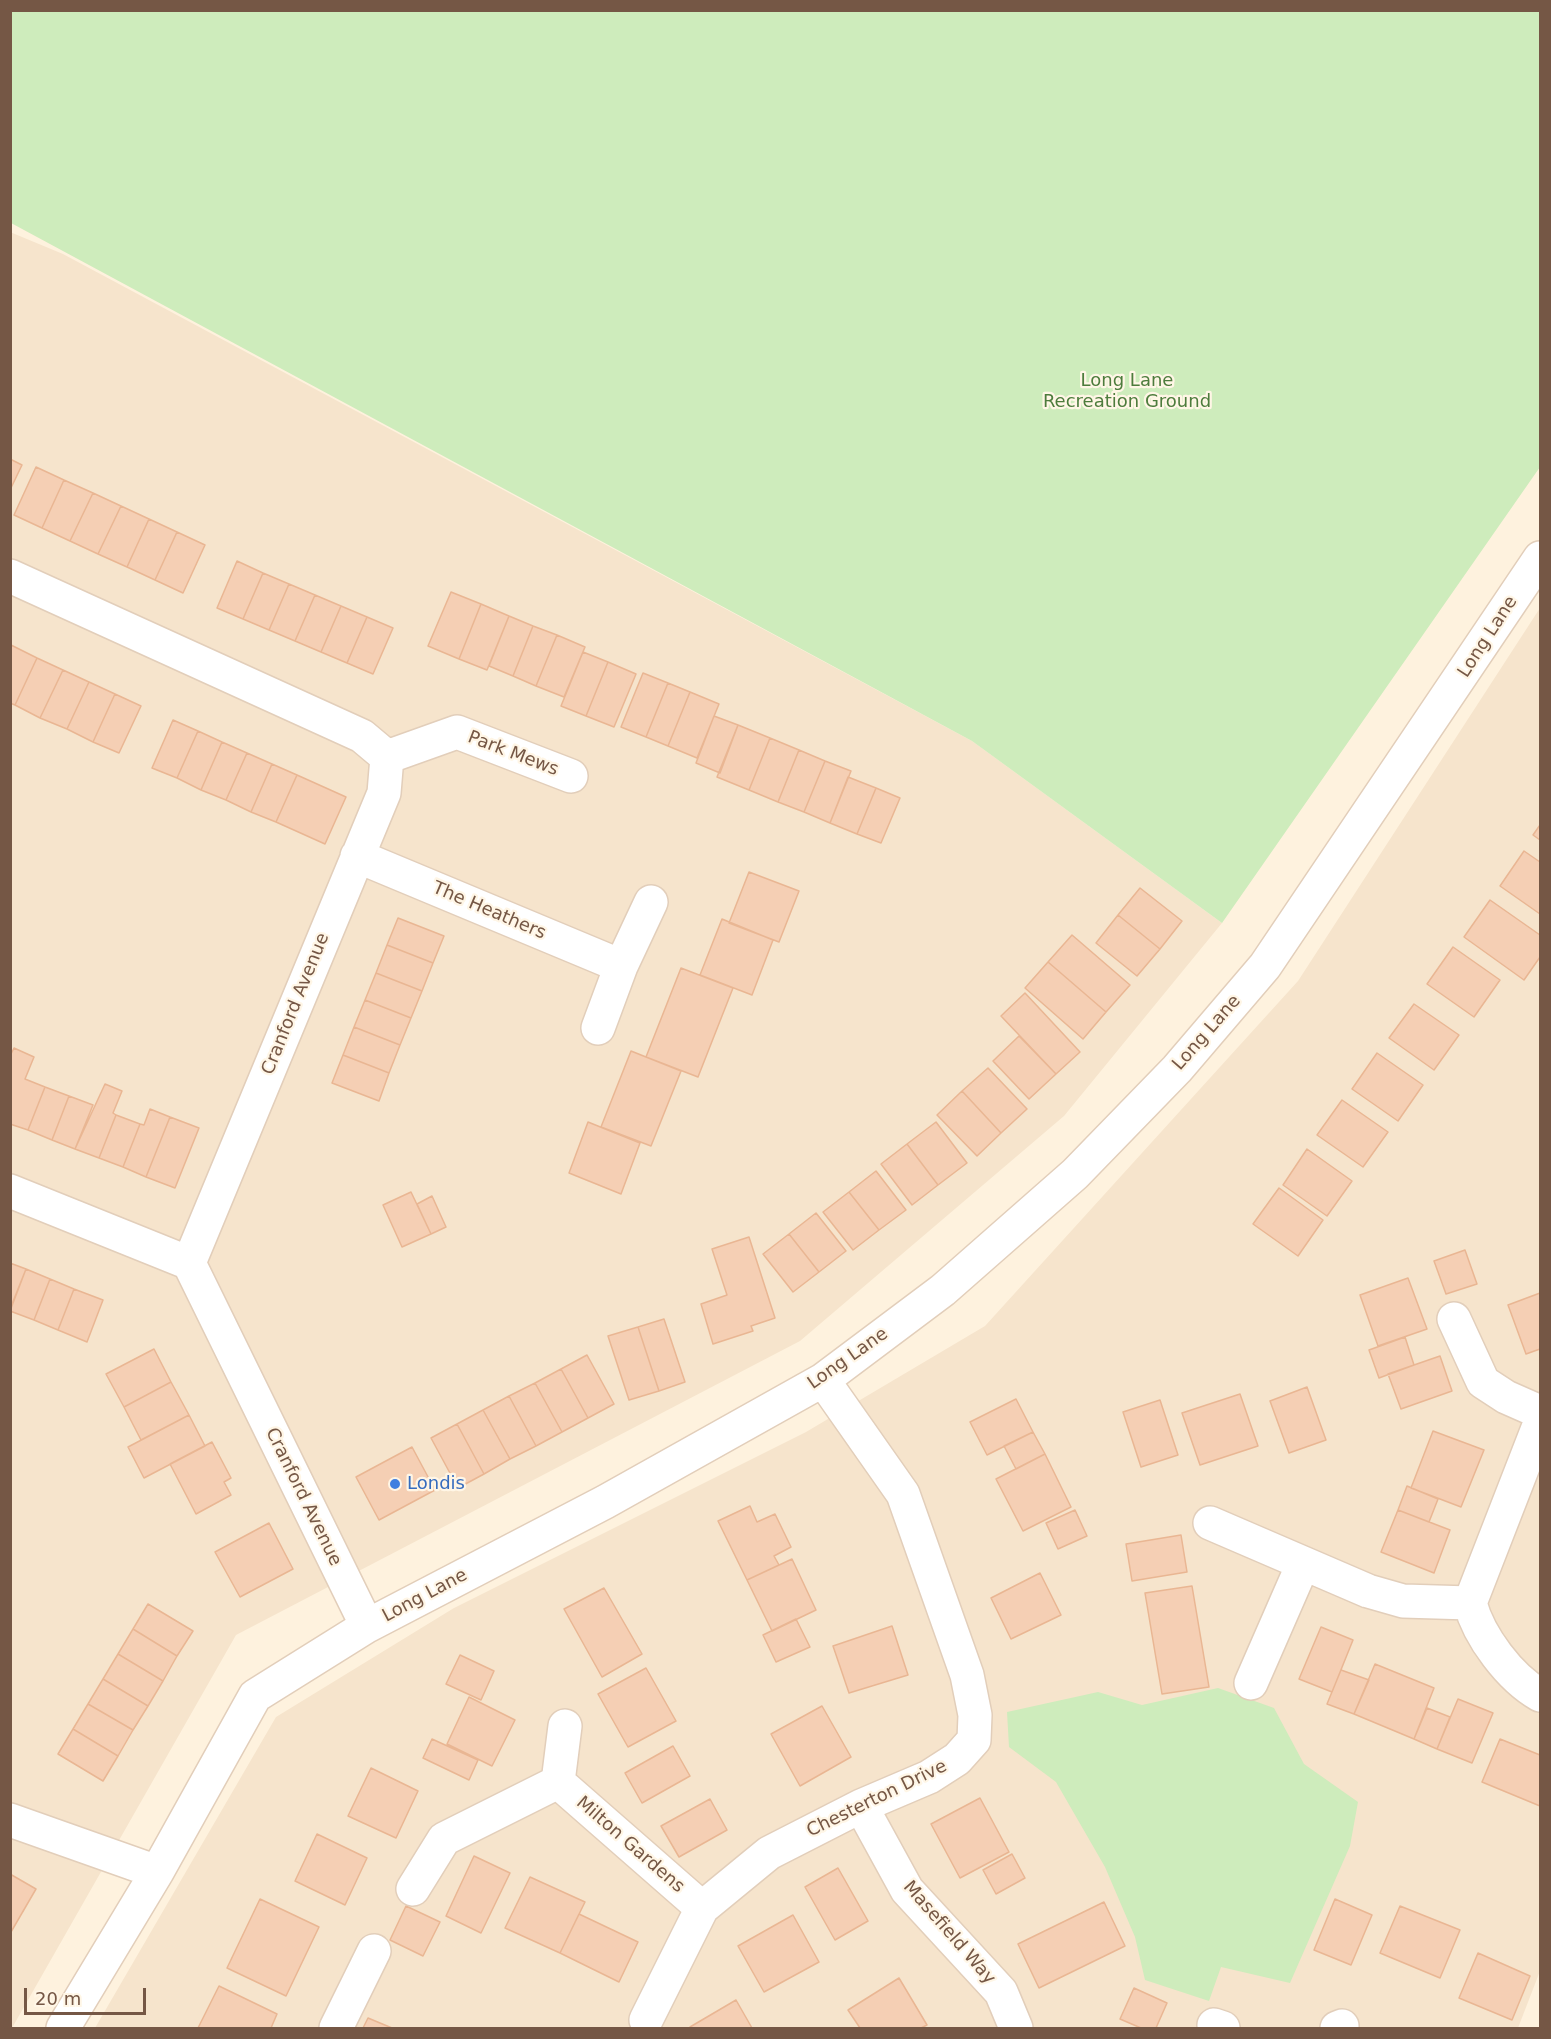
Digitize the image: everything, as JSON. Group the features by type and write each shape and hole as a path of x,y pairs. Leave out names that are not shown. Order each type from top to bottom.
{"street":[{"name":"Long Lane","path":"63,2028 157,1872 255,1696 367,1626 604,1502 823,1380 943,1290 1075,1174 1177,1069 1265,966 1540,558"},
{"path":"10,576 362,736 387,757"},
{"name":"Park Mews","path":"387,757 457,732 571,776"},
{"name":"Cranford Avenue","path":"367,1626 189,1263 384,793 387,757"},
{"name":"The Heathers","path":"357,856 621,966"},
{"path":"598,1028 621,966 651,903"},
{"path":"10,1191 189,1263"},
{"path":"1454,1319 1483,1382 1506,1397 1540,1412"},
{"name":"Chesterton Drive","path":"646,2020 702,1908 770,1853 861,1806 929,1777 957,1759 974,1740 975,1715 967,1675 903,1494 823,1380"},
{"path":"1540,1423 1470,1603 1475,1622 1490,1647 1531,1690 1540,1695"},
{"path":"1210,1523 1368,1591 1403,1601 1470,1603"},
{"path":"1251,1683 1303,1564"},
{"path":"413,1889 444,1839 558,1782 565,1726"},
{"name":"Milton Gardens","path":"558,1782 702,1908"},
{"name":"Masefield Way","path":"861,1806 907,1890 1001,1992 1017,2028"},
{"path":"10,1820 157,1872"},
{"path":"336,2028 374,1951"}],"shaded area":[{"path":"10,232 63,254 972,741 1222,923 1064,1116 800,1341 236,1635 12,2028"},
{"path":"1540,608 1540,1971 1518,2028 95,2028 276,1717 454,1608 806,1432 985,1326 1298,981"}],"green space":[{"name":"Long Lane Recreation Ground","path":"10,11 1540,11 1540,467 1222,923 972,741 11,223"},
{"path":"1218,1688 1274,1708 1304,1764 1358,1802 1350,1846 1290,1983 1221,1967 1209,2001 1145,1980 1135,1937 1105,1867 1056,1782 1009,1747 1007,1712 1098,1692 1142,1705"}],"building":[{"path":"10,459 22,465 10,490"},
{"path":"36,467 64,480 42,528 14,515"},
{"path":"64,480 93,493 70,541 42,528"},
{"path":"93,493 121,506 98,554 70,541"},
{"path":"121,506 149,519 127,567 98,554"},
{"path":"149,519 177,532 155,580 127,567"},
{"path":"177,532 205,545 183,593 155,580"},
{"path":"237,561 263,573 243,619 217,608"},
{"path":"263,573 289,584 269,630 243,619"},
{"path":"289,584 315,595 295,641 269,630"},
{"path":"451,592 481,604 459,659 428,646"},
{"path":"315,595 341,606 321,652 295,641"},
{"path":"481,604 509,616 487,670 459,659"},
{"path":"341,606 367,617 347,663 321,652"},
{"path":"509,616 533,626 513,676 489,666"},
{"path":"367,617 393,628 373,674 347,663"},
{"path":"533,626 557,635 536,686 513,676"},
{"path":"557,635 585,647 564,697 536,686"},
{"path":"11,645 37,658 15,705 10,703"},
{"path":"583,652 608,662 586,716 561,706"},
{"path":"37,658 63,670 40,718 15,705"},
{"path":"608,662 636,674 614,727 586,716"},
{"path":"63,670 89,682 67,729 40,718"},
{"path":"643,673 668,683 646,737 621,727"},
{"path":"89,682 115,694 93,742 67,729"},
{"path":"668,683 690,692 668,746 646,737"},
{"path":"690,692 719,704 697,758 668,746"},
{"path":"115,694 141,706 119,753 93,742"},
{"path":"714,716 738,725 720,773 696,763"},
{"path":"173,720 198,731 177,778 152,768"},
{"path":"738,725 770,738 749,790 717,777"},
{"path":"198,731 222,742 201,790 177,778"},
{"path":"770,738 799,750 778,802 749,790"},
{"path":"222,742 247,753 226,800 201,790"},
{"path":"799,750 825,761 804,812 778,802"},
{"path":"247,753 272,764 251,812 226,800"},
{"path":"825,761 851,771 830,823 804,812"},
{"path":"272,764 297,775 276,822 251,812"},
{"path":"297,775 346,797 325,844 276,822"},
{"path":"848,777 876,788 857,834 830,823"},
{"path":"876,788 900,798 881,843 857,834"},
{"path":"1540,825 1540,840 1533,835"},
{"path":"1524,851 1540,862 1540,914 1500,886"},
{"path":"749,872 799,891 779,942 729,923"},
{"path":"1140,888 1182,921 1160,949 1118,915"},
{"path":"1490,900 1540,935 1540,957 1524,980 1464,937"},
{"path":"1118,915 1160,949 1137,976 1096,943"},
{"path":"398,918 444,936 433,963 387,945"},
{"path":"722,919 773,940 752,995 700,975"},
{"path":"1072,935 1130,985 1106,1012 1048,962"},
{"path":"387,945 433,963 422,991 376,973"},
{"path":"1453,947 1500,980 1474,1017 1427,984"},
{"path":"1048,962 1106,1012 1083,1039 1025,988"},
{"path":"681,968 733,988 698,1077 646,1057"},
{"path":"376,973 422,991 411,1018 365,1000"},
{"path":"1025,993 1080,1052 1056,1074 1001,1016"},
{"path":"365,1000 411,1018 400,1045 354,1027"},
{"path":"1414,1004 1459,1035 1434,1070 1389,1038"},
{"path":"354,1027 400,1045 389,1073 343,1055"},
{"path":"1019,1036 1056,1074 1029,1099 993,1061"},
{"path":"14,1048 34,1057 25,1079 45,1087 28,1130 10,1124 10,1056"},
{"path":"631,1051 681,1071 651,1146 601,1127"},
{"path":"1377,1053 1423,1085 1398,1121 1352,1089"},
{"path":"343,1055 389,1073 379,1101 332,1083"},
{"path":"988,1068 1027,1109 1001,1133 962,1091"},
{"path":"105,1084 122,1091 113,1113 116,1115 99,1158 75,1149"},
{"path":"45,1087 69,1096 52,1140 28,1130"},
{"path":"962,1091 1001,1133 977,1156 937,1115"},
{"path":"69,1096 93,1105 75,1149 52,1140"},
{"path":"1342,1100 1388,1132 1363,1167 1317,1135"},
{"path":"150,1109 170,1117 146,1177 123,1167 140,1124 144,1125"},
{"path":"116,1115 140,1124 123,1167 99,1158"},
{"path":"170,1117 199,1128 175,1188 146,1177"},
{"path":"588,1122 640,1143 621,1194 569,1173"},
{"path":"936,1122 967,1163 938,1185 907,1144"},
{"path":"907,1144 938,1185 912,1205 881,1164"},
{"path":"1307,1149 1352,1181 1327,1216 1283,1185"},
{"path":"876,1171 906,1210 879,1230 849,1192"},
{"path":"1279,1188 1323,1220 1298,1256 1253,1224"},
{"path":"411,1192 431,1234 402,1247 383,1205"},
{"path":"849,1192 879,1230 853,1250 823,1212"},
{"path":"432,1196 446,1227 431,1234 417,1204"},
{"path":"816,1213 846,1251 819,1272 789,1234"},
{"path":"789,1234 819,1272 793,1292 763,1254"},
{"path":"749,1237 775,1318 751,1326 753,1331 713,1344 701,1304 727,1295 712,1249"},
{"path":"1465,1250 1477,1284 1446,1294 1434,1261"},
{"path":"10,1263 26,1269 10,1309"},
{"path":"26,1269 50,1279 34,1320 10,1311"},
{"path":"1408,1278 1427,1329 1378,1346 1360,1295"},
{"path":"50,1279 74,1289 58,1330 34,1320"},
{"path":"74,1289 103,1300 87,1342 58,1330"},
{"path":"1540,1293 1540,1349 1526,1354 1508,1305"},
{"path":"664,1319 685,1382 659,1391 638,1327"},
{"path":"638,1327 659,1391 629,1400 608,1336"},
{"path":"1405,1337 1414,1365 1379,1378 1369,1350"},
{"path":"154,1349 171,1382 124,1407 106,1374"},
{"path":"587,1355 614,1404 588,1418 561,1369"},
{"path":"1440,1356 1452,1391 1401,1409 1388,1374"},
{"path":"561,1369 588,1418 562,1432 535,1383"},
{"path":"171,1382 189,1415 141,1440 124,1407"},
{"path":"535,1383 562,1432 536,1446 509,1396"},
{"path":"1307,1387 1326,1440 1289,1453 1270,1401"},
{"path":"1240,1394 1258,1446 1200,1465 1182,1413"},
{"path":"509,1396 536,1446 510,1459 483,1410"},
{"path":"1016,1399 1033,1432 987,1455 970,1422"},
{"path":"1160,1400 1178,1455 1141,1467 1123,1412"},
{"path":"483,1410 510,1459 484,1474 457,1424"},
{"path":"189,1415 205,1446 144,1478 128,1447"},
{"path":"457,1424 484,1474 458,1488 431,1438"},
{"path":"1433,1431 1484,1450 1461,1507 1411,1488"},
{"path":"1033,1432 1045,1454 1016,1469 1004,1446"},
{"path":"212,1442 231,1478 224,1482 231,1495 196,1514 170,1464"},
{"name":"Londis","path":"412,1447 435,1490 379,1520 356,1477"},
{"path":"1045,1454 1071,1507 1023,1531 996,1479"},
{"path":"1407,1486 1438,1499 1429,1522 1398,1510"},
{"path":"750,1506 757,1522 775,1514 791,1547 774,1556 779,1565 747,1580 718,1521"},
{"path":"1075,1510 1087,1536 1058,1549 1046,1523"},
{"path":"1398,1510 1450,1530 1434,1573 1381,1552"},
{"path":"269,1523 293,1569 240,1597 215,1552"},
{"path":"1181,1535 1187,1572 1132,1581 1126,1544"},
{"path":"792,1559 816,1610 772,1631 747,1580"},
{"path":"1040,1573 1061,1615 1011,1639 991,1598"},
{"path":"1192,1586 1209,1687 1162,1694 1145,1593"},
{"path":"604,1588 642,1654 602,1677 564,1609"},
{"path":"148,1604 193,1631 177,1656 133,1629"},
{"path":"796,1619 810,1647 776,1662 763,1635"},
{"path":"892,1626 908,1675 849,1693 833,1646"},
{"path":"1321,1627 1353,1640 1332,1692 1299,1679"},
{"path":"133,1629 177,1656 163,1681 118,1654"},
{"path":"118,1654 163,1681 148,1706 103,1679"},
{"path":"460,1655 494,1671 481,1700 446,1684"},
{"path":"1375,1664 1434,1688 1414,1739 1354,1714"},
{"path":"646,1668 676,1721 628,1747 598,1694"},
{"path":"1341,1670 1369,1680 1354,1714 1327,1704"},
{"path":"103,1679 148,1706 133,1730 88,1704"},
{"path":"469,1697 515,1720 492,1766 447,1744"},
{"path":"1458,1699 1493,1713 1472,1763 1437,1749"},
{"path":"88,1704 133,1730 118,1756 73,1729"},
{"path":"822,1706 851,1757 800,1786 771,1734"},
{"path":"1427,1708 1450,1717 1437,1749 1414,1739"},
{"path":"73,1729 118,1756 103,1781 58,1754"},
{"path":"432,1739 478,1760 469,1780 423,1758"},
{"path":"1500,1739 1540,1755 1540,1806 1482,1782"},
{"path":"673,1746 690,1776 642,1803 625,1773"},
{"path":"371,1768 418,1791 396,1838 348,1816"},
{"path":"980,1798 1009,1852 960,1878 931,1824"},
{"path":"710,1799 727,1830 679,1857 661,1826"},
{"path":"317,1834 367,1858 345,1905 295,1881"},
{"path":"1012,1854 1025,1878 996,1894 983,1870"},
{"path":"474,1856 510,1873 481,1933 446,1916"},
{"path":"838,1868 868,1921 835,1940 805,1887"},
{"path":"10,1874 36,1889 11,1932 10,1931"},
{"path":"530,1877 585,1902 560,1953 505,1928"},
{"path":"260,1899 319,1927 286,1996 227,1968"},
{"path":"1335,1899 1372,1915 1351,1965 1314,1950"},
{"path":"1104,1902 1125,1946 1039,1988 1018,1944"},
{"path":"406,1906 440,1922 423,1956 390,1940"},
{"path":"1400,1906 1460,1930 1440,1978 1380,1953"},
{"path":"579,1914 638,1942 619,1982 560,1953"},
{"path":"793,1915 819,1962 764,1992 738,1946"},
{"path":"1478,1953 1530,1976 1512,2020 1459,1998"},
{"path":"899,1978 927,2025 921,2028 860,2028 848,2010"},
{"path":"219,1986 277,2014 271,2028 198,2028"},
{"path":"1134,1988 1167,2003 1156,2028 1141,2028 1120,2019"},
{"path":"736,2000 752,2028 690,2027"},
{"path":"368,2018 392,2028 363,2028"}],"place":[{"name":"Londis","path":"395,1484"}]}
